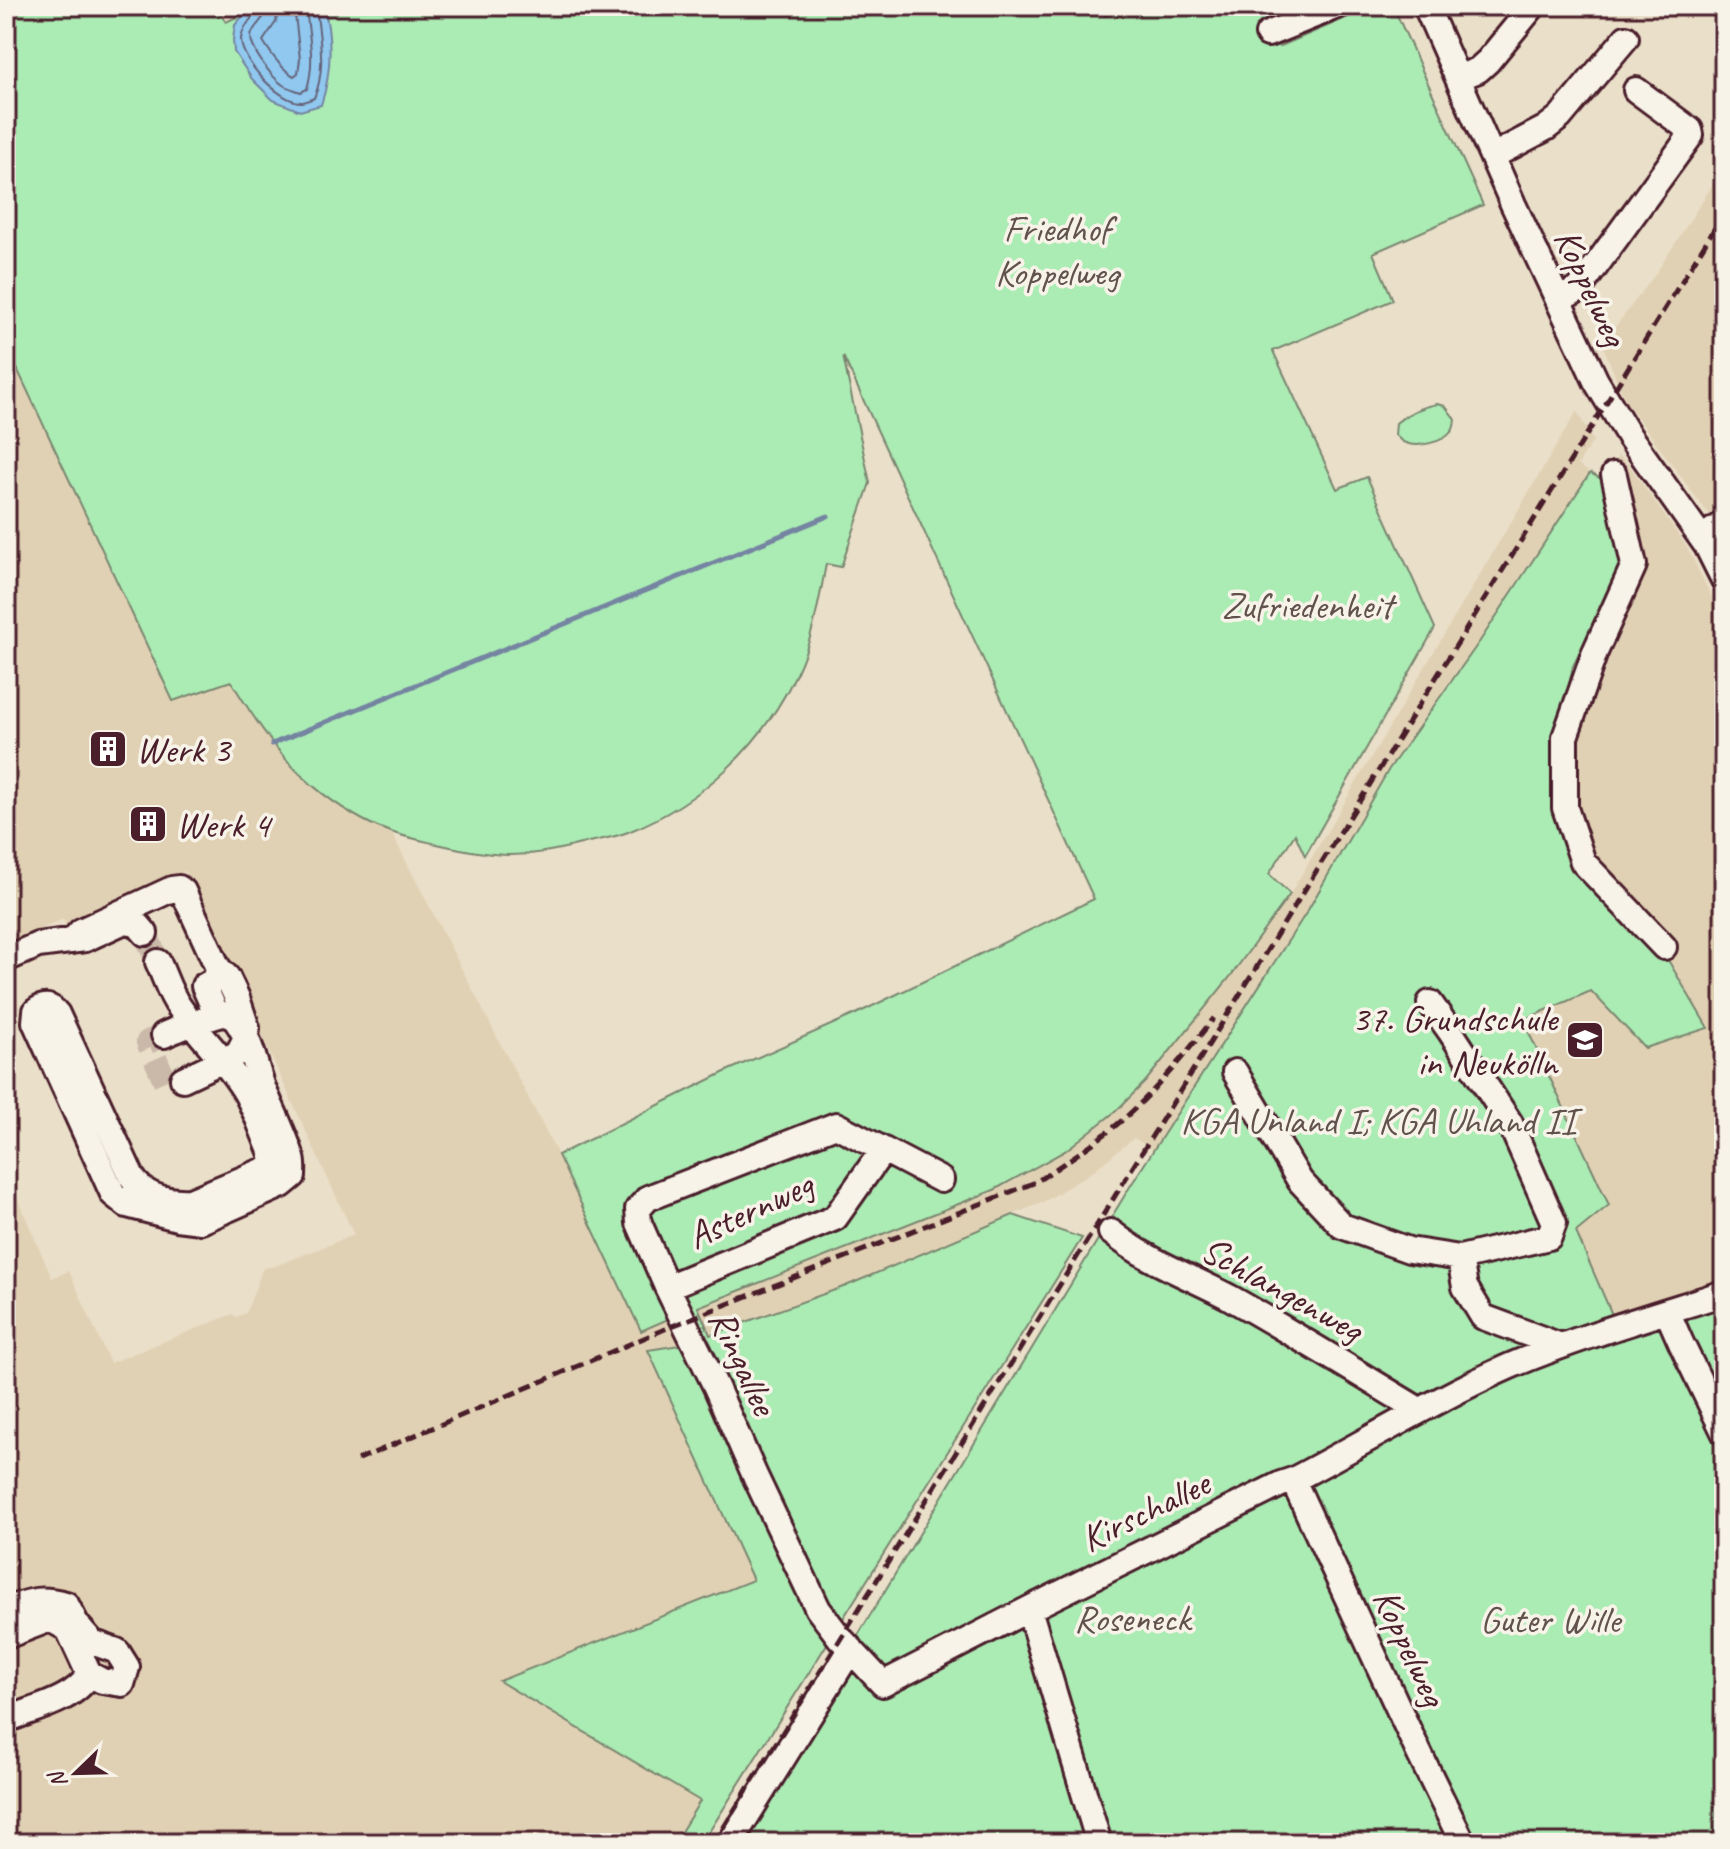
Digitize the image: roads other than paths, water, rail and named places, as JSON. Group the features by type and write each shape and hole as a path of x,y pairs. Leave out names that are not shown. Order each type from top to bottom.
{"street":[{"path":"1268,34 1337,6"},
{"name":"Koppelweg","path":"1426,6 1596,381 1620,423 1702,538 1724,580"},
{"path":"1458,78 1478,70 1488,61 1533,6"},
{"path":"1493,156 1546,128 1560,117 1626,38"},
{"path":"1558,300 1579,289 1691,135 1690,130 1636,90"},
{"path":"1614,475 1634,565 1595,652 1565,737 1565,808 1583,862 1664,947"},
{"path":"1702,538 1724,523"},
{"path":"72,941 81,931 172,889 183,891 218,968 227,977 237,998 247,1028 246,1038 238,1053 183,1079"},
{"path":"6,959 38,945 85,939 122,922 131,921 145,933"},
{"path":"158,962 178,1005 192,1024 222,1061 245,1092 273,1160 267,1169 190,1201 179,1202 147,1193 138,1186 75,1082 109,1186 127,1205 201,1221 282,1185 293,1176 294,1161 246,1038 234,1018 222,1013 192,1024 164,1035"},
{"path":"217,1015 204,986 216,979 218,968"},
{"path":"1235,1072 1300,1181 1342,1226 1409,1250 1460,1258 1549,1237 1554,1223 1510,1123 1430,1003"},
{"name":"Ringallee","path":"941,1180 836,1125 648,1198 638,1209 639,1223 818,1609 883,1684 1029,1609"},
{"name":"Asternweg","path":"667,1287 835,1218 883,1150"},
{"name":"Schlangenweg","path":"1111,1232 1127,1246 1298,1336 1419,1410"},
{"path":"1460,1258 1465,1287 1483,1317 1561,1346"},
{"path":"1293,1480 1419,1410 1508,1367 1561,1346 1724,1293"},
{"path":"1667,1311 1724,1432"},
{"name":"Koppelweg","path":"1293,1480 1463,1843"},
{"name":"Kirschallee","path":"1029,1609 1293,1480"},
{"path":"6,1610 47,1599 66,1604 77,1625 92,1642 117,1651 127,1667 122,1684 102,1681 89,1674 68,1629 50,1619 6,1636"},
{"path":"1029,1609 1099,1843"},
{"path":"730,1843 851,1649"},
{"path":"6,1720 72,1694 85,1683 89,1674"}],"water":[{"path":"251,6 324,6 330,56 321,105 300,111 273,100 252,79 234,52 233,39 235,25"}],"waterway":[{"path":"272,744 828,516"}],"tunnel":[{"path":"145,933 158,962"},
{"path":"164,1035 148,1042 167,1085 183,1079"}],"railway":[{"path":"714,1843 1724,213"},
{"path":"357,1460 672,1326 1036,1182 1127,1116 1214,1018"}],"place":[{"name":"Werk 3","path":"108,749"},
{"name":"Werk 4","path":"148,824"},
{"name":"37. Grundschule in Neukölln","path":"1585,1040"}],"park label":[{"name":"Friedhof Koppelweg","path":"1057,250"},
{"name":"Zufriedenheit","path":"1307,605"},
{"name":"KGA Unland I; KGA Uhland II","path":"1378,1120"},
{"name":"Roseneck","path":"1132,1618"},
{"name":"Guter Wille","path":"1550,1619"}]}
